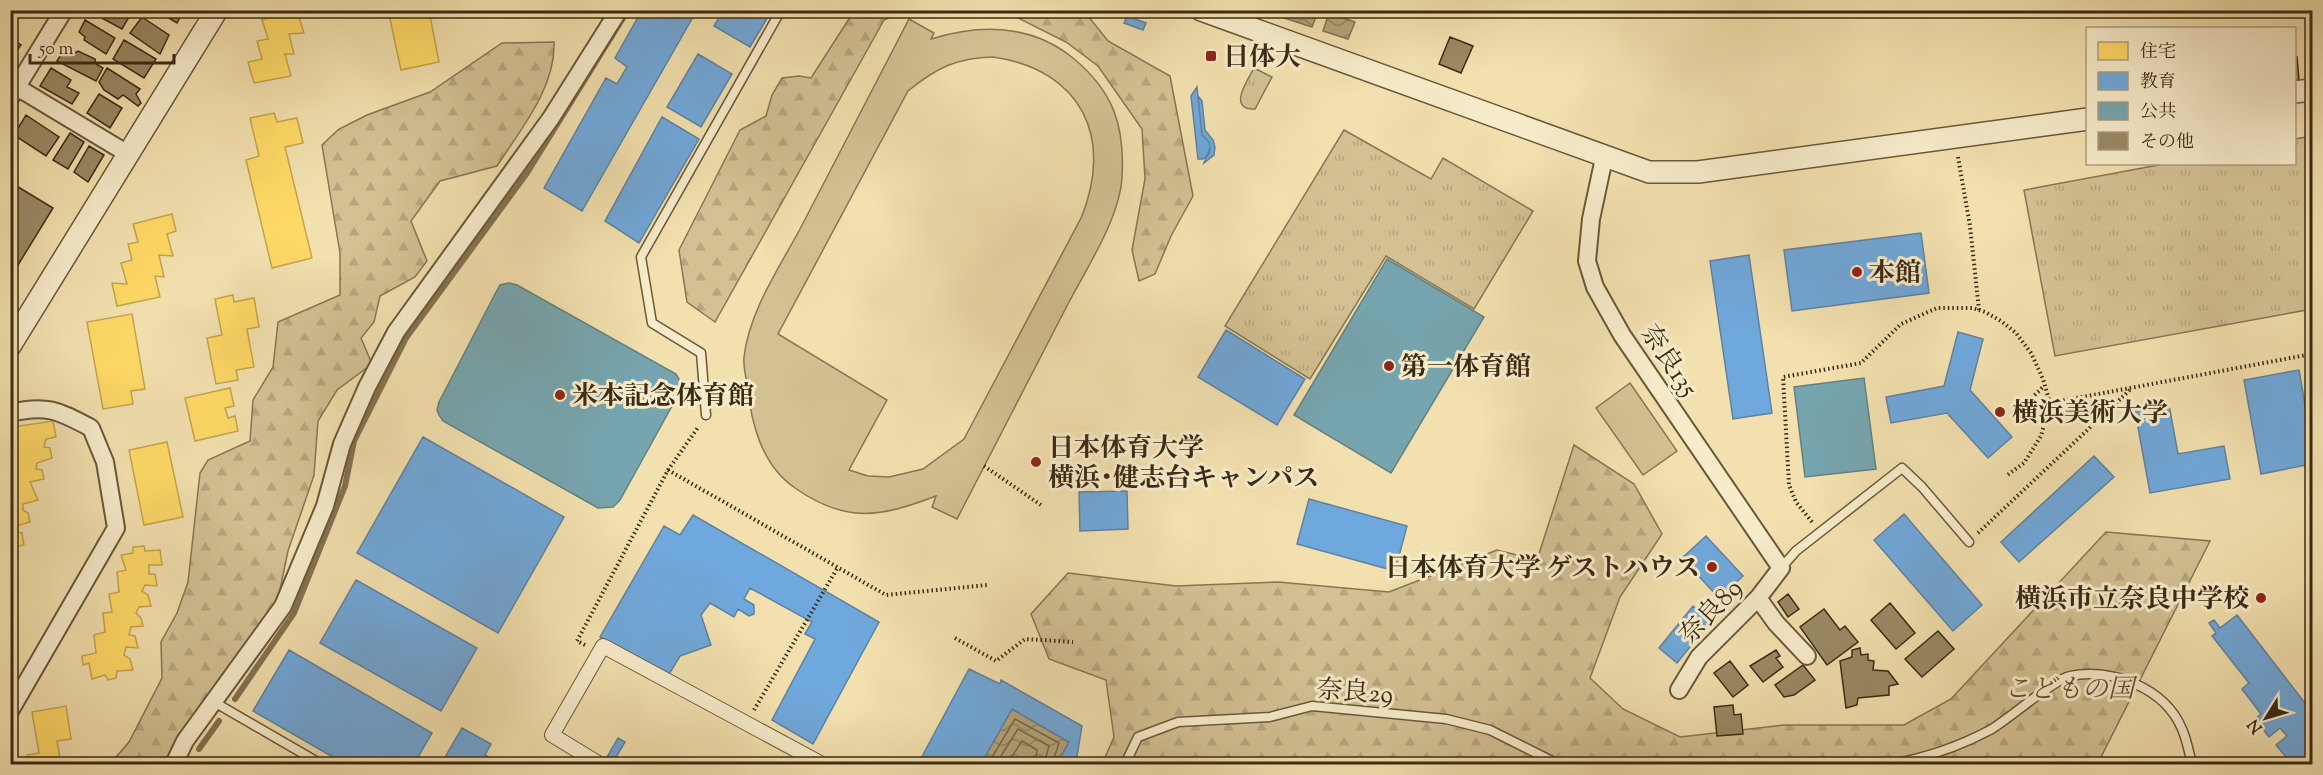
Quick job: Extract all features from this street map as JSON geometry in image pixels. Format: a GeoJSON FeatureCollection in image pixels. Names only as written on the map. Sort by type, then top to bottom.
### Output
{"type":"FeatureCollection","features":[{"type":"Feature","properties":{"kind":"street"},"geometry":{"type":"LineString","coordinates":[[64,10],[13,90],[128,154]]}},
{"type":"Feature","properties":{"kind":"street"},"geometry":{"type":"LineString","coordinates":[[10,346],[217,10]]}},
{"type":"Feature","properties":{"kind":"street"},"geometry":{"type":"LineString","coordinates":[[174,765],[185,741],[283,606],[325,506],[342,444],[367,387],[396,332],[551,118],[619,10]]}},
{"type":"Feature","properties":{"kind":"street"},"geometry":{"type":"LineString","coordinates":[[1201,10],[1460,103],[1604,158],[1649,172],[1698,172],[2086,120]]}},
{"type":"Feature","properties":{"kind":"street"},"geometry":{"type":"LineString","coordinates":[[2296,92],[2313,90]]}},
{"type":"Feature","properties":{"kind":"street","name":"奈良135"},"geometry":{"type":"LineString","coordinates":[[1604,158],[1591,219],[1587,261],[1595,287],[1622,334],[1781,568]]}},
{"type":"Feature","properties":{"kind":"street"},"geometry":{"type":"LineString","coordinates":[[10,412],[34,407],[57,410],[91,428],[105,462],[116,528],[10,711]]}},
{"type":"Feature","properties":{"kind":"street","name":"奈良89"},"geometry":{"type":"LineString","coordinates":[[1679,690],[1699,657],[1758,598],[1781,568]]}},
{"type":"Feature","properties":{"kind":"street"},"geometry":{"type":"LineString","coordinates":[[1758,598],[1776,623],[1807,656]]}},
{"type":"Feature","properties":{"kind":"street"},"geometry":{"type":"LineString","coordinates":[[598,763],[552,735],[603,646],[822,765]]}},
{"type":"Feature","properties":{"kind":"lane"},"geometry":{"type":"LineString","coordinates":[[706,415],[701,353],[652,323],[641,257],[781,10]]}},
{"type":"Feature","properties":{"kind":"lane"},"geometry":{"type":"LineString","coordinates":[[1781,568],[1796,551],[1902,468],[1922,487],[1969,542]]}},
{"type":"Feature","properties":{"kind":"lane"},"geometry":{"type":"LineString","coordinates":[[1891,765],[1920,759],[1990,730],[2068,676],[2106,674],[2135,684],[2163,703],[2182,728],[2192,765]]}},
{"type":"Feature","properties":{"kind":"lane"},"geometry":{"type":"LineString","coordinates":[[214,702],[321,765]]}},
{"type":"Feature","properties":{"kind":"lane","name":"奈良29"},"geometry":{"type":"LineString","coordinates":[[1125,765],[1138,737],[1178,722],[1270,717],[1312,706],[1446,719],[1490,730],[1558,765]]}},
{"type":"Feature","properties":{"kind":"path"},"geometry":{"type":"LineString","coordinates":[[1958,157],[1970,226],[1979,310]]}},
{"type":"Feature","properties":{"kind":"path"},"geometry":{"type":"LineString","coordinates":[[1821,532],[1796,502],[1788,485],[1783,377],[1861,363],[1901,324],[1937,308],[1979,310],[2001,321],[2016,333],[2031,353],[2045,386],[2050,403],[2042,436],[2024,463],[2006,476]]}},
{"type":"Feature","properties":{"kind":"path"},"geometry":{"type":"LineString","coordinates":[[2050,403],[2313,354]]}},
{"type":"Feature","properties":{"kind":"path"},"geometry":{"type":"LineString","coordinates":[[2012,417],[2045,386]]}},
{"type":"Feature","properties":{"kind":"path"},"geometry":{"type":"LineString","coordinates":[[1969,542],[2133,387]]}},
{"type":"Feature","properties":{"kind":"path"},"geometry":{"type":"LineString","coordinates":[[599,653],[577,641],[668,470],[706,415]]}},
{"type":"Feature","properties":{"kind":"path"},"geometry":{"type":"LineString","coordinates":[[984,466],[1041,505]]}},
{"type":"Feature","properties":{"kind":"path"},"geometry":{"type":"LineString","coordinates":[[668,470],[886,595],[987,585]]}},
{"type":"Feature","properties":{"kind":"path"},"geometry":{"type":"LineString","coordinates":[[746,724],[838,567]]}},
{"type":"Feature","properties":{"kind":"path"},"geometry":{"type":"LineString","coordinates":[[955,638],[996,661],[1025,639],[1073,642]]}},
{"type":"Feature","properties":{"kind":"green space"},"geometry":{"type":"Polygon","coordinates":[[[854,11],[905,11],[884,20],[715,322],[687,302],[679,250],[740,130],[766,116],[772,95],[782,78],[799,76],[811,78],[854,11]]]}},
{"type":"Feature","properties":{"kind":"green space"},"geometry":{"type":"Polygon","coordinates":[[[1004,11],[1084,11],[1108,41],[1170,76],[1193,196],[1171,236],[1155,274],[1139,281],[1132,250],[1145,179],[1142,129],[1098,66],[1066,42],[1004,11]]]}},
{"type":"Feature","properties":{"kind":"green space"},"geometry":{"type":"Polygon","coordinates":[[[909,19],[934,33],[931,39],[968,31],[1005,30],[1023,33],[1057,47],[1087,70],[1107,96],[1114,110],[1121,141],[1120,192],[1109,225],[957,519],[932,507],[936,496],[898,509],[864,513],[848,512],[831,507],[813,500],[795,488],[774,467],[760,442],[751,413],[744,367],[747,340],[758,307],[909,19]],[[993,57],[957,62],[937,70],[908,91],[778,334],[887,400],[849,470],[868,476],[889,477],[923,469],[964,439],[1081,218],[1090,189],[1094,161],[1091,135],[1083,112],[1069,93],[1049,76],[1024,64],[993,57]]]}},
{"type":"Feature","properties":{"kind":"green space"},"geometry":{"type":"Polygon","coordinates":[[[554,42],[553,59],[543,91],[497,166],[440,181],[411,221],[427,261],[415,277],[380,296],[374,322],[361,338],[372,364],[337,390],[318,421],[314,475],[288,551],[277,604],[162,764],[110,764],[129,742],[162,678],[161,642],[177,613],[188,582],[200,473],[208,460],[250,441],[253,400],[273,367],[278,322],[340,295],[340,253],[322,145],[339,129],[367,115],[430,92],[502,43],[554,42]]]}},
{"type":"Feature","properties":{"kind":"green space"},"geometry":{"type":"Polygon","coordinates":[[[1254,68],[1272,77],[1255,109],[1242,105],[1241,100],[1241,94],[1254,68]]]}},
{"type":"Feature","properties":{"kind":"green space"},"geometry":{"type":"Polygon","coordinates":[[[1344,130],[1431,179],[1443,158],[1533,211],[1474,309],[1386,256],[1310,379],[1225,326],[1344,130]]]}},
{"type":"Feature","properties":{"kind":"green space"},"geometry":{"type":"Polygon","coordinates":[[[2312,136],[2312,309],[2055,356],[2024,190],[2159,165],[2296,165],[2296,139],[2312,136]]]}},
{"type":"Feature","properties":{"kind":"green space"},"geometry":{"type":"Polygon","coordinates":[[[1630,383],[1677,451],[1643,475],[1596,408],[1630,383]]]}},
{"type":"Feature","properties":{"kind":"green space","name":"こどもの国"},"geometry":{"type":"Polygon","coordinates":[[[1574,445],[1634,484],[1662,534],[1620,597],[1590,678],[1623,709],[1680,737],[1784,725],[1904,725],[1951,699],[2106,532],[2210,541],[2098,763],[2094,764],[1102,764],[1114,737],[1106,680],[1049,659],[1031,614],[1068,573],[1176,586],[1278,582],[1389,592],[1497,550],[1537,560],[1574,445]]]}},
{"type":"Feature","properties":{"kind":"water"},"geometry":{"type":"Polygon","coordinates":[[[1276,10],[1318,11],[1312,27],[1275,15],[1276,10]]]}},
{"type":"Feature","properties":{"kind":"water"},"geometry":{"type":"Polygon","coordinates":[[[1329,13],[1355,22],[1348,39],[1323,31],[1329,13]]]}},
{"type":"Feature","properties":{"kind":"water"},"geometry":{"type":"Polygon","coordinates":[[[1012,709],[1069,742],[1057,764],[981,764],[1012,709]]]}},
{"type":"Feature","properties":{"kind":"building: 住宅"},"geometry":{"type":"Polygon","coordinates":[[[274,10],[312,10],[313,14],[298,14],[304,33],[289,34],[294,54],[285,54],[291,76],[254,83],[248,62],[262,59],[257,41],[268,39],[262,20],[274,16],[274,10]]]}},
{"type":"Feature","properties":{"kind":"building: 住宅"},"geometry":{"type":"Polygon","coordinates":[[[388,10],[429,10],[439,62],[401,70],[388,10]]]}},
{"type":"Feature","properties":{"kind":"building: 住宅"},"geometry":{"type":"Polygon","coordinates":[[[274,113],[277,122],[297,118],[303,143],[285,147],[312,258],[272,268],[246,160],[259,156],[250,118],[274,113]]]}},
{"type":"Feature","properties":{"kind":"building: 住宅"},"geometry":{"type":"Polygon","coordinates":[[[172,214],[176,231],[167,234],[173,256],[159,255],[164,277],[155,276],[160,297],[117,306],[112,283],[127,284],[121,263],[132,260],[128,244],[138,242],[133,224],[172,214]]]}},
{"type":"Feature","properties":{"kind":"building: 住宅"},"geometry":{"type":"Polygon","coordinates":[[[233,295],[234,302],[254,298],[259,327],[247,329],[254,367],[236,370],[238,380],[216,384],[207,338],[222,335],[215,299],[233,295]]]}},
{"type":"Feature","properties":{"kind":"building: 住宅"},"geometry":{"type":"Polygon","coordinates":[[[132,314],[145,389],[131,391],[133,404],[103,409],[87,322],[132,314]]]}},
{"type":"Feature","properties":{"kind":"building: 住宅"},"geometry":{"type":"Polygon","coordinates":[[[230,388],[234,406],[225,408],[228,418],[235,416],[238,431],[195,441],[185,398],[230,388]]]}},
{"type":"Feature","properties":{"kind":"building: 住宅"},"geometry":{"type":"Polygon","coordinates":[[[53,421],[56,437],[46,439],[44,447],[50,448],[52,458],[37,463],[36,469],[42,470],[44,479],[30,482],[38,500],[23,504],[23,510],[28,513],[30,522],[16,526],[17,532],[22,533],[24,545],[10,548],[10,444],[16,443],[12,427],[53,421]]]}},
{"type":"Feature","properties":{"kind":"building: 住宅"},"geometry":{"type":"Polygon","coordinates":[[[167,442],[183,517],[144,525],[129,450],[167,442]]]}},
{"type":"Feature","properties":{"kind":"building: 住宅"},"geometry":{"type":"Polygon","coordinates":[[[144,546],[145,551],[160,550],[162,565],[149,565],[149,574],[155,574],[157,586],[145,585],[142,591],[148,595],[151,606],[139,607],[136,613],[141,618],[143,626],[131,627],[129,635],[135,636],[138,648],[126,647],[124,655],[130,659],[133,670],[117,671],[116,678],[108,680],[105,675],[92,679],[89,663],[83,665],[82,656],[96,653],[94,635],[105,632],[103,613],[112,612],[109,594],[119,592],[117,572],[126,570],[121,555],[133,553],[133,547],[144,546]]]}},
{"type":"Feature","properties":{"kind":"building: 住宅"},"geometry":{"type":"Polygon","coordinates":[[[10,572],[17,602],[10,603],[10,572]]]}},
{"type":"Feature","properties":{"kind":"building: 住宅"},"geometry":{"type":"Polygon","coordinates":[[[66,706],[71,739],[57,741],[61,764],[28,764],[27,755],[39,753],[32,712],[66,706]]]}},
{"type":"Feature","properties":{"kind":"building: 教育"},"geometry":{"type":"Polygon","coordinates":[[[642,10],[697,10],[582,211],[544,188],[606,78],[617,84],[627,67],[615,58],[642,10]]]}},
{"type":"Feature","properties":{"kind":"building: 教育"},"geometry":{"type":"Polygon","coordinates":[[[723,10],[772,10],[750,47],[714,26],[723,10]]]}},
{"type":"Feature","properties":{"kind":"building: 教育"},"geometry":{"type":"Polygon","coordinates":[[[1127,16],[1146,23],[1143,30],[1124,23],[1127,16]]]}},
{"type":"Feature","properties":{"kind":"building: 教育"},"geometry":{"type":"Polygon","coordinates":[[[698,54],[732,74],[701,127],[667,107],[698,54]]]}},
{"type":"Feature","properties":{"kind":"building: 教育"},"geometry":{"type":"Polygon","coordinates":[[[1197,87],[1202,135],[1209,142],[1210,148],[1209,154],[1203,159],[1198,159],[1191,96],[1197,87]]]}},
{"type":"Feature","properties":{"kind":"building: 教育"},"geometry":{"type":"Polygon","coordinates":[[[1198,96],[1202,101],[1205,130],[1213,140],[1215,147],[1214,155],[1204,163],[1210,148],[1209,142],[1202,135],[1198,96]]]}},
{"type":"Feature","properties":{"kind":"building: 教育"},"geometry":{"type":"Polygon","coordinates":[[[662,117],[699,139],[639,243],[605,221],[662,117]]]}},
{"type":"Feature","properties":{"kind":"building: 教育","name":"本館"},"geometry":{"type":"Polygon","coordinates":[[[1921,233],[1929,293],[1792,311],[1784,250],[1921,233]]]}},
{"type":"Feature","properties":{"kind":"building: 教育"},"geometry":{"type":"Polygon","coordinates":[[[1749,255],[1772,413],[1733,419],[1710,261],[1749,255]]]}},
{"type":"Feature","properties":{"kind":"building: 教育"},"geometry":{"type":"Polygon","coordinates":[[[1226,330],[1305,379],[1277,425],[1198,377],[1226,330]]]}},
{"type":"Feature","properties":{"kind":"building: 教育"},"geometry":{"type":"Polygon","coordinates":[[[1958,332],[1983,339],[1970,390],[2012,437],[1988,458],[1947,413],[1891,423],[1886,397],[1944,386],[1958,332]]]}},
{"type":"Feature","properties":{"kind":"building: 教育"},"geometry":{"type":"Polygon","coordinates":[[[2299,370],[2312,445],[2312,464],[2261,474],[2244,380],[2299,370]]]}},
{"type":"Feature","properties":{"kind":"building: 教育"},"geometry":{"type":"Polygon","coordinates":[[[2169,405],[2178,454],[2224,446],[2230,479],[2150,493],[2135,411],[2169,405]]]}},
{"type":"Feature","properties":{"kind":"building: 教育"},"geometry":{"type":"Polygon","coordinates":[[[423,437],[564,517],[498,633],[357,553],[423,437]]]}},
{"type":"Feature","properties":{"kind":"building: 教育"},"geometry":{"type":"Polygon","coordinates":[[[2094,456],[2114,477],[2019,562],[2001,542],[2094,456]]]}},
{"type":"Feature","properties":{"kind":"building: 教育"},"geometry":{"type":"Polygon","coordinates":[[[1127,491],[1128,529],[1080,531],[1079,492],[1127,491]]]}},
{"type":"Feature","properties":{"kind":"building: 教育"},"geometry":{"type":"Polygon","coordinates":[[[1309,499],[1407,526],[1395,571],[1297,544],[1309,499]]]}},
{"type":"Feature","properties":{"kind":"building: 教育"},"geometry":{"type":"Polygon","coordinates":[[[1904,514],[1982,605],[1953,631],[1874,540],[1904,514]]]}},
{"type":"Feature","properties":{"kind":"building: 教育"},"geometry":{"type":"Polygon","coordinates":[[[693,515],[879,622],[813,744],[772,720],[815,639],[805,634],[812,622],[750,588],[744,599],[754,605],[754,614],[749,616],[738,609],[734,617],[710,603],[701,615],[711,645],[680,656],[668,676],[600,637],[664,526],[680,535],[693,515]]]}},
{"type":"Feature","properties":{"kind":"building: 教育","name":"日本体育大学 ゲストハウス"},"geometry":{"type":"Polygon","coordinates":[[[1706,536],[1743,576],[1719,598],[1682,558],[1706,536]]]}},
{"type":"Feature","properties":{"kind":"building: 教育"},"geometry":{"type":"Polygon","coordinates":[[[356,580],[477,648],[441,711],[320,643],[356,580]]]}},
{"type":"Feature","properties":{"kind":"building: 教育"},"geometry":{"type":"Polygon","coordinates":[[[1693,606],[1711,621],[1677,663],[1659,648],[1693,606]]]}},
{"type":"Feature","properties":{"kind":"building: 教育"},"geometry":{"type":"Polygon","coordinates":[[[2237,615],[2312,712],[2312,764],[2292,764],[2276,745],[2287,736],[2280,728],[2269,737],[2255,719],[2261,714],[2242,689],[2249,683],[2212,636],[2216,633],[2209,623],[2214,620],[2220,628],[2237,615]]]}},
{"type":"Feature","properties":{"kind":"building: 教育"},"geometry":{"type":"Polygon","coordinates":[[[289,650],[432,733],[414,764],[345,764],[253,711],[289,650]]]}},
{"type":"Feature","properties":{"kind":"building: 教育"},"geometry":{"type":"Polygon","coordinates":[[[969,669],[1000,684],[1001,680],[1082,726],[1077,756],[1072,764],[1057,764],[1069,742],[1012,709],[981,764],[918,764],[969,669]]]}},
{"type":"Feature","properties":{"kind":"building: 教育"},"geometry":{"type":"Polygon","coordinates":[[[462,728],[491,744],[485,755],[501,764],[441,764],[462,728]]]}},
{"type":"Feature","properties":{"kind":"building: 教育"},"geometry":{"type":"Polygon","coordinates":[[[618,738],[625,742],[612,764],[603,764],[618,738]]]}},
{"type":"Feature","properties":{"kind":"building: 公共","name":"第一体育館"},"geometry":{"type":"Polygon","coordinates":[[[1387,259],[1484,317],[1391,473],[1294,415],[1387,259]]]}},
{"type":"Feature","properties":{"kind":"building: 公共","name":"米本記念体育館"},"geometry":{"type":"Polygon","coordinates":[[[509,283],[517,285],[676,374],[679,379],[682,388],[620,500],[613,507],[598,508],[443,421],[439,415],[437,410],[439,402],[495,294],[500,285],[509,283]]]}},
{"type":"Feature","properties":{"kind":"building: 公共"},"geometry":{"type":"Polygon","coordinates":[[[1864,378],[1876,469],[1805,477],[1794,387],[1864,378]]]}},
{"type":"Feature","properties":{"kind":"building: その他"},"geometry":{"type":"Polygon","coordinates":[[[104,10],[133,10],[122,29],[102,18],[104,10]]]}},
{"type":"Feature","properties":{"kind":"building: その他"},"geometry":{"type":"Polygon","coordinates":[[[155,10],[184,10],[177,23],[155,10]]]}},
{"type":"Feature","properties":{"kind":"building: その他"},"geometry":{"type":"Polygon","coordinates":[[[142,17],[169,35],[160,54],[130,33],[142,17]]]}},
{"type":"Feature","properties":{"kind":"building: その他"},"geometry":{"type":"Polygon","coordinates":[[[85,20],[115,38],[106,54],[84,40],[85,37],[79,32],[85,20]]]}},
{"type":"Feature","properties":{"kind":"building: その他"},"geometry":{"type":"Polygon","coordinates":[[[10,37],[21,45],[10,60],[10,37]]]}},
{"type":"Feature","properties":{"kind":"building: その他"},"geometry":{"type":"Polygon","coordinates":[[[1450,37],[1473,46],[1461,73],[1439,64],[1450,37]]]}},
{"type":"Feature","properties":{"kind":"building: その他"},"geometry":{"type":"Polygon","coordinates":[[[124,40],[156,59],[144,78],[113,59],[124,40]]]}},
{"type":"Feature","properties":{"kind":"building: その他"},"geometry":{"type":"Polygon","coordinates":[[[65,48],[95,59],[96,64],[103,68],[96,81],[57,61],[65,48]]]}},
{"type":"Feature","properties":{"kind":"building: その他"},"geometry":{"type":"Polygon","coordinates":[[[2296,57],[2299,80],[2296,81],[2296,57]]]}},
{"type":"Feature","properties":{"kind":"building: その他"},"geometry":{"type":"Polygon","coordinates":[[[51,68],[71,80],[67,87],[79,93],[72,104],[40,86],[51,68]]]}},
{"type":"Feature","properties":{"kind":"building: その他"},"geometry":{"type":"Polygon","coordinates":[[[107,68],[140,89],[136,94],[141,103],[138,106],[123,95],[118,99],[104,90],[99,82],[107,68]]]}},
{"type":"Feature","properties":{"kind":"building: その他"},"geometry":{"type":"Polygon","coordinates":[[[99,94],[122,108],[110,128],[87,113],[99,94]]]}},
{"type":"Feature","properties":{"kind":"building: その他"},"geometry":{"type":"Polygon","coordinates":[[[26,115],[59,137],[46,156],[14,135],[26,115]]]}},
{"type":"Feature","properties":{"kind":"building: その他"},"geometry":{"type":"Polygon","coordinates":[[[70,133],[84,142],[68,169],[53,160],[70,133]]]}},
{"type":"Feature","properties":{"kind":"building: その他"},"geometry":{"type":"Polygon","coordinates":[[[89,146],[104,155],[88,182],[74,172],[89,146]]]}},
{"type":"Feature","properties":{"kind":"building: その他"},"geometry":{"type":"Polygon","coordinates":[[[10,182],[53,208],[10,278],[10,182]]]}},
{"type":"Feature","properties":{"kind":"building: その他"},"geometry":{"type":"Polygon","coordinates":[[[1788,594],[1799,609],[1788,617],[1778,602],[1788,594]]]}},
{"type":"Feature","properties":{"kind":"building: その他"},"geometry":{"type":"Polygon","coordinates":[[[1890,603],[1915,633],[1896,649],[1871,620],[1890,603]]]}},
{"type":"Feature","properties":{"kind":"building: その他"},"geometry":{"type":"Polygon","coordinates":[[[1824,609],[1840,630],[1845,626],[1858,642],[1827,665],[1800,627],[1824,609]]]}},
{"type":"Feature","properties":{"kind":"building: その他"},"geometry":{"type":"Polygon","coordinates":[[[1938,631],[1954,649],[1922,677],[1905,659],[1938,631]]]}},
{"type":"Feature","properties":{"kind":"building: その他"},"geometry":{"type":"Polygon","coordinates":[[[1860,648],[1861,655],[1868,654],[1868,660],[1874,661],[1873,670],[1888,671],[1898,684],[1889,686],[1889,695],[1858,698],[1857,705],[1846,708],[1840,661],[1852,657],[1852,650],[1860,648]]]}},
{"type":"Feature","properties":{"kind":"building: その他"},"geometry":{"type":"Polygon","coordinates":[[[1776,650],[1780,656],[1776,658],[1783,667],[1763,682],[1750,666],[1776,650]]]}},
{"type":"Feature","properties":{"kind":"building: その他"},"geometry":{"type":"Polygon","coordinates":[[[1730,661],[1748,685],[1733,697],[1714,673],[1730,661]]]}},
{"type":"Feature","properties":{"kind":"building: その他"},"geometry":{"type":"Polygon","coordinates":[[[1803,665],[1815,680],[1794,695],[1784,697],[1775,685],[1803,665]]]}},
{"type":"Feature","properties":{"kind":"building: その他"},"geometry":{"type":"Polygon","coordinates":[[[1733,705],[1734,715],[1741,714],[1743,734],[1717,736],[1714,707],[1733,705]]]}},
{"type":"Feature","properties":{"kind":"waterway"},"geometry":{"type":"LineString","coordinates":[[235,699],[294,613],[345,486],[354,441],[406,338],[527,173],[628,10]]}},
{"type":"Feature","properties":{"kind":"waterway"},"geometry":{"type":"LineString","coordinates":[[199,749],[219,721]]}},
{"type":"Feature","properties":{"kind":"place","name":"日体大"},"geometry":{"type":"Point","coordinates":[1211,56]}},
{"type":"Feature","properties":{"kind":"place","name":"本館"},"geometry":{"type":"Point","coordinates":[1857,272]}},
{"type":"Feature","properties":{"kind":"place","name":"第一体育館"},"geometry":{"type":"Point","coordinates":[1389,366]}},
{"type":"Feature","properties":{"kind":"place","name":"米本記念体育館"},"geometry":{"type":"Point","coordinates":[560,395]}},
{"type":"Feature","properties":{"kind":"place","name":"横浜美術大学"},"geometry":{"type":"Point","coordinates":[2000,412]}},
{"type":"Feature","properties":{"kind":"place","name":"日本体育大学 横浜･健志台キャンパス"},"geometry":{"type":"Point","coordinates":[1036,462]}},
{"type":"Feature","properties":{"kind":"place","name":"日本体育大学 ゲストハウス"},"geometry":{"type":"Point","coordinates":[1712,567]}},
{"type":"Feature","properties":{"kind":"place","name":"横浜市立奈良中学校"},"geometry":{"type":"Point","coordinates":[2261,598]}}]}
